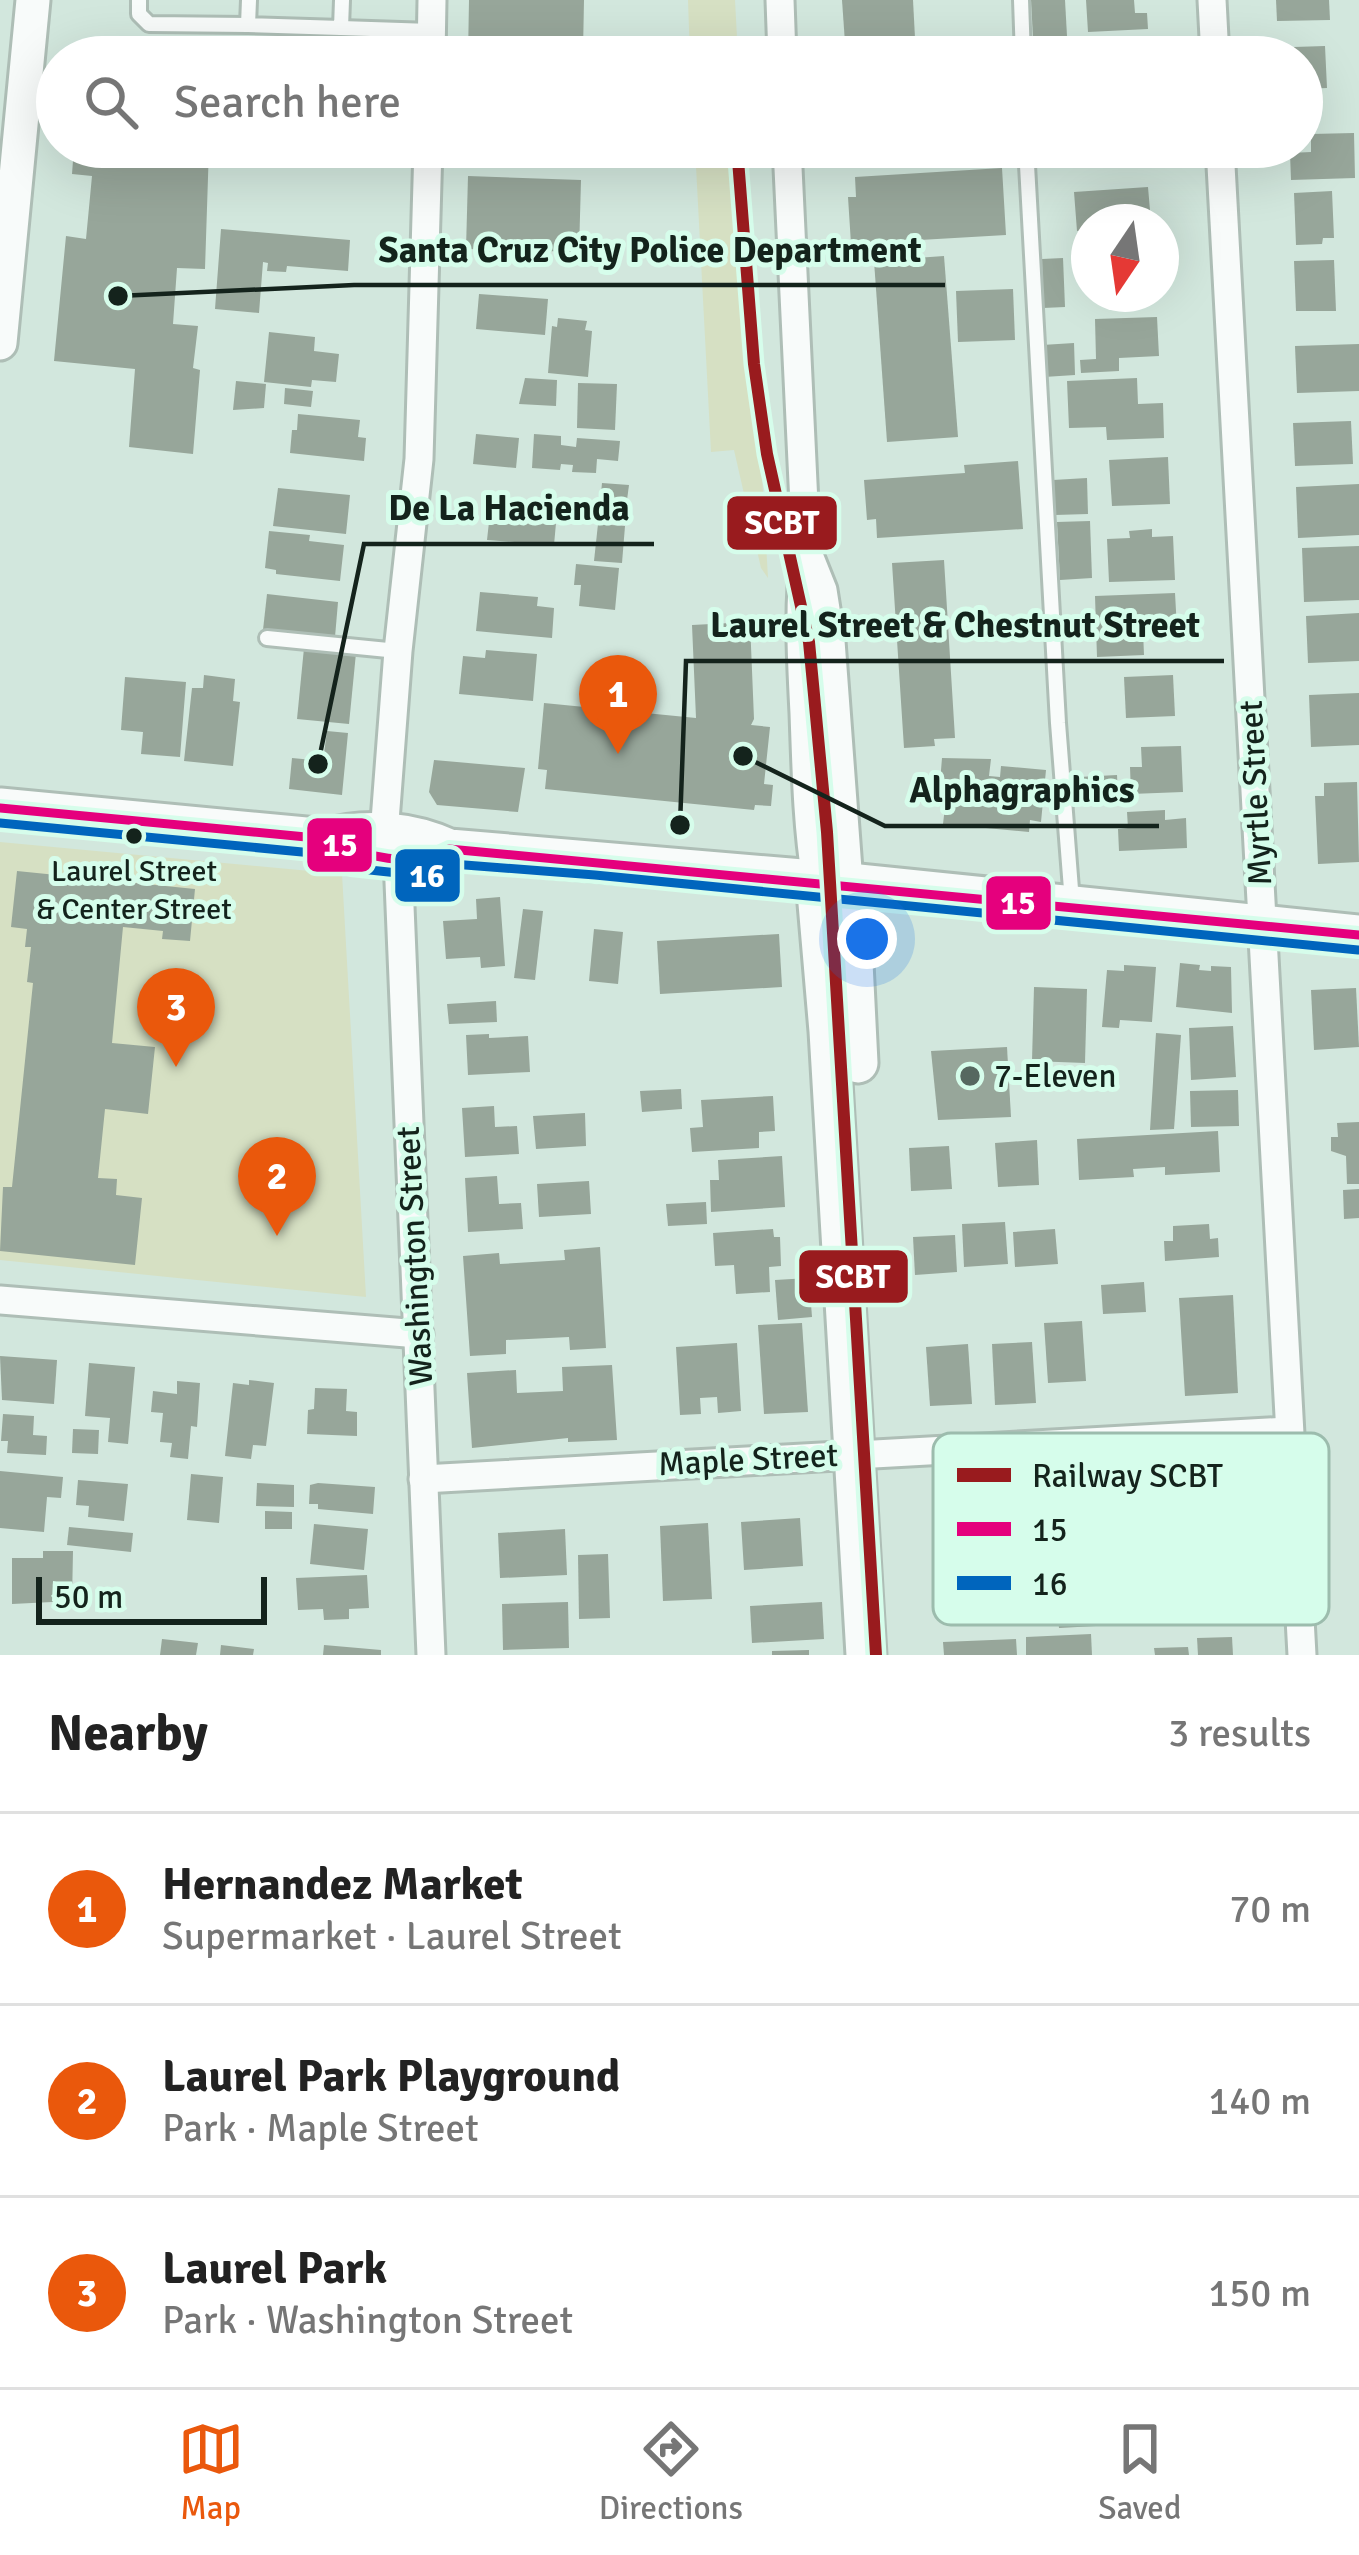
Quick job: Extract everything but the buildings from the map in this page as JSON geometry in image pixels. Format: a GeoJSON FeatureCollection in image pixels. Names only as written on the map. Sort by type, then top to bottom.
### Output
{"type":"FeatureCollection","features":[{"type":"Feature","properties":{"kind":"main road"},"geometry":{"type":"LineString","coordinates":[[0,808],[327,839],[352,831],[428,861],[449,849],[1359,935]]}},
{"type":"Feature","properties":{"kind":"main road"},"geometry":{"type":"LineString","coordinates":[[832,882],[868,1454],[893,1655]]}},
{"type":"Feature","properties":{"kind":"main road"},"geometry":{"type":"LineString","coordinates":[[866,1655],[868,1454]]}},
{"type":"Feature","properties":{"kind":"street"},"geometry":{"type":"LineString","coordinates":[[0,343],[32,0]]}},
{"type":"Feature","properties":{"kind":"street"},"geometry":{"type":"LineString","coordinates":[[431,36],[432,0]]}},
{"type":"Feature","properties":{"kind":"street"},"geometry":{"type":"LineString","coordinates":[[780,0],[781,36]]}},
{"type":"Feature","properties":{"kind":"street"},"geometry":{"type":"LineString","coordinates":[[1212,0],[1214,36]]}},
{"type":"Feature","properties":{"kind":"street","name":"Washington Street"},"geometry":{"type":"LineString","coordinates":[[427,168],[419,458],[398,651],[391,846],[419,1334],[431,1655]]}},
{"type":"Feature","properties":{"kind":"street"},"geometry":{"type":"LineString","coordinates":[[788,168],[806,546],[800,643],[808,830],[832,882]]}},
{"type":"Feature","properties":{"kind":"street","name":"Myrtle Street"},"geometry":{"type":"LineString","coordinates":[[1221,168],[1288,1431]]}},
{"type":"Feature","properties":{"kind":"street"},"geometry":{"type":"LineString","coordinates":[[806,546],[823,590],[831,641],[832,882]]}},
{"type":"Feature","properties":{"kind":"street"},"geometry":{"type":"LineString","coordinates":[[0,1300],[419,1334]]}},
{"type":"Feature","properties":{"kind":"street","name":"Maple Street"},"geometry":{"type":"LineString","coordinates":[[1251,1433],[1288,1431]]}},
{"type":"Feature","properties":{"kind":"street","name":"Maple Street"},"geometry":{"type":"LineString","coordinates":[[423,1479],[933,1450]]}},
{"type":"Feature","properties":{"kind":"street","name":"Myrtle Street"},"geometry":{"type":"LineString","coordinates":[[1300,1625],[1302,1655]]}},
{"type":"Feature","properties":{"kind":"lane"},"geometry":{"type":"LineString","coordinates":[[139,0],[139,14],[149,24],[341,28],[386,36]]}},
{"type":"Feature","properties":{"kind":"lane"},"geometry":{"type":"LineString","coordinates":[[248,25],[249,0]]}},
{"type":"Feature","properties":{"kind":"lane"},"geometry":{"type":"LineString","coordinates":[[341,28],[342,0]]}},
{"type":"Feature","properties":{"kind":"lane"},"geometry":{"type":"LineString","coordinates":[[1021,0],[1022,36]]}},
{"type":"Feature","properties":{"kind":"lane"},"geometry":{"type":"LineString","coordinates":[[1027,168],[1072,905]]}},
{"type":"Feature","properties":{"kind":"lane"},"geometry":{"type":"LineString","coordinates":[[267,638],[398,651]]}},
{"type":"Feature","properties":{"kind":"green space"},"geometry":{"type":"Polygon","coordinates":[[[688,0],[735,0],[737,36],[689,36],[688,0]]]}},
{"type":"Feature","properties":{"kind":"green space"},"geometry":{"type":"Polygon","coordinates":[[[696,168],[744,168],[768,578],[761,568],[734,450],[711,452],[696,168]]]}},
{"type":"Feature","properties":{"kind":"green space"},"geometry":{"type":"Polygon","coordinates":[[[0,842],[342,874],[366,1297],[0,1260],[0,842]]]}},
{"type":"Feature","properties":{"kind":"rail line","name":"SCBT"},"geometry":{"type":"LineString","coordinates":[[739,168],[754,364],[767,454],[809,642],[827,832],[876,1655]]}},
{"type":"Feature","properties":{"kind":"transit line","name":"15"},"geometry":{"type":"LineString","coordinates":[[0,808],[327,839],[388,858],[420,858],[449,849],[1359,935]]}},
{"type":"Feature","properties":{"kind":"transit line","name":"16"},"geometry":{"type":"LineString","coordinates":[[0,823],[323,854],[351,868],[426,876],[452,864],[595,875],[1358,950]]}},
{"type":"Feature","properties":{"kind":"place","name":"Santa Cruz City Police Department"},"geometry":{"type":"Point","coordinates":[118,296]}},
{"type":"Feature","properties":{"kind":"place","name":"Hernandez Market"},"geometry":{"type":"Point","coordinates":[618,754]}},
{"type":"Feature","properties":{"kind":"place","name":"Alphagraphics"},"geometry":{"type":"Point","coordinates":[743,756]}},
{"type":"Feature","properties":{"kind":"place","name":"De La Hacienda"},"geometry":{"type":"Point","coordinates":[318,764]}},
{"type":"Feature","properties":{"kind":"place","name":"Laurel Street & Chestnut Street"},"geometry":{"type":"Point","coordinates":[680,825]}},
{"type":"Feature","properties":{"kind":"place","name":"Laurel Street & Center Street"},"geometry":{"type":"Point","coordinates":[134,836]}},
{"type":"Feature","properties":{"kind":"place","name":"Laurel Park"},"geometry":{"type":"Point","coordinates":[176,1067]}},
{"type":"Feature","properties":{"kind":"place","name":"7-Eleven"},"geometry":{"type":"Point","coordinates":[970,1076]}},
{"type":"Feature","properties":{"kind":"place","name":"Laurel Park Playground"},"geometry":{"type":"Point","coordinates":[277,1236]}}]}
